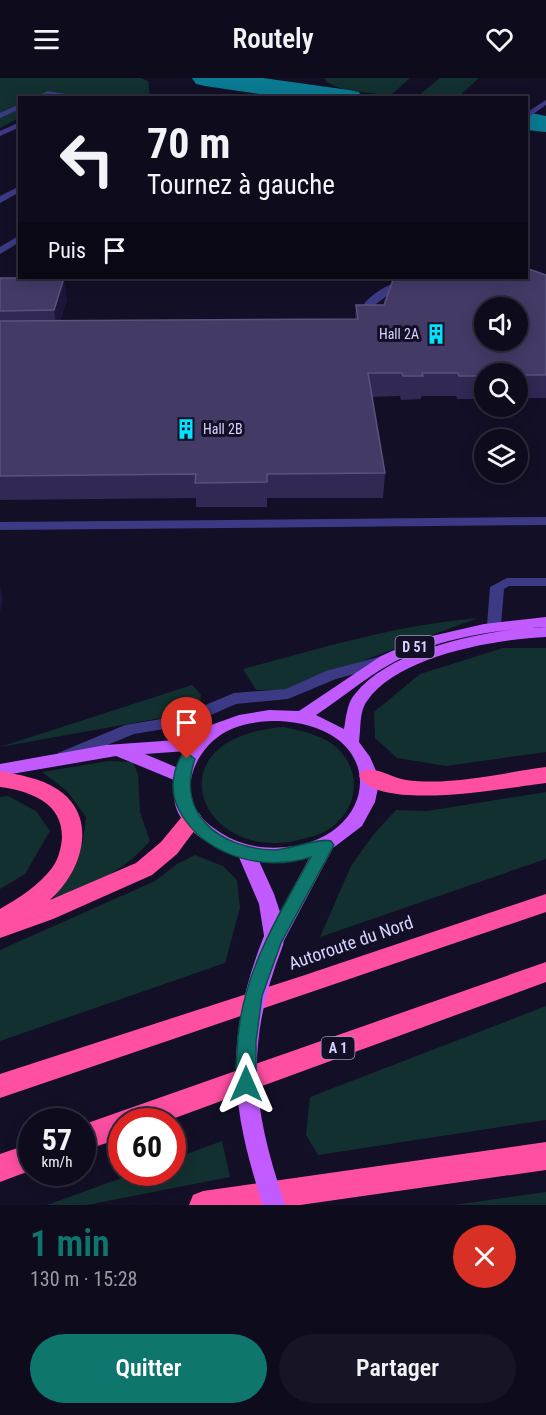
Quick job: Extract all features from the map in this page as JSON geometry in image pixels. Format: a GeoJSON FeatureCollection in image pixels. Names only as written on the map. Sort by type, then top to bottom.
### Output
{"type":"FeatureCollection","features":[{"type":"Feature","properties":{"kind":"highway"},"geometry":{"type":"LineString","coordinates":[[369,776],[394,786],[424,790],[546,775]]}},
{"type":"Feature","properties":{"kind":"highway"},"geometry":{"type":"LineString","coordinates":[[0,779],[36,788],[58,801],[67,813],[74,837],[68,861],[50,886],[0,920]]}},
{"type":"Feature","properties":{"kind":"highway"},"geometry":{"type":"LineString","coordinates":[[0,928],[45,912],[144,869],[169,848],[192,819]]}},
{"type":"Feature","properties":{"kind":"highway","name":"Autoroute du Nord"},"geometry":{"type":"LineString","coordinates":[[0,1086],[302,987],[546,903]]}},
{"type":"Feature","properties":{"kind":"highway","name":"A 1"},"geometry":{"type":"LineString","coordinates":[[168,1108],[546,972]]}},
{"type":"Feature","properties":{"kind":"highway"},"geometry":{"type":"LineString","coordinates":[[203,1205],[546,1156]]}},
{"type":"Feature","properties":{"kind":"highway"},"geometry":{"type":"LineString","coordinates":[[0,1168],[18,1161]]}},
{"type":"Feature","properties":{"kind":"main road","name":"D 51"},"geometry":{"type":"LineString","coordinates":[[302,717],[386,660],[423,643],[463,631],[494,625],[546,622]]}},
{"type":"Feature","properties":{"kind":"main road","name":"D 51"},"geometry":{"type":"LineString","coordinates":[[351,743],[358,700],[381,678],[423,658],[487,639],[546,632]]}},
{"type":"Feature","properties":{"kind":"main road"},"geometry":{"type":"LineString","coordinates":[[274,714],[302,717],[337,732],[351,743],[363,758],[369,776],[369,796],[362,815],[347,832],[326,845],[300,854],[273,856],[245,852],[224,845],[205,833],[192,819],[182,798],[181,776],[187,759],[199,743],[219,728],[245,718],[274,714]]}},
{"type":"Feature","properties":{"kind":"main road"},"geometry":{"type":"LineString","coordinates":[[0,770],[118,750],[199,743]]}},
{"type":"Feature","properties":{"kind":"main road"},"geometry":{"type":"LineString","coordinates":[[118,750],[181,776]]}},
{"type":"Feature","properties":{"kind":"main road"},"geometry":{"type":"LineString","coordinates":[[274,1205],[253,1136],[245,1068],[253,996],[273,942],[326,845]]}},
{"type":"Feature","properties":{"kind":"main road"},"geometry":{"type":"LineString","coordinates":[[245,852],[267,894],[272,913],[273,942]]}},
{"type":"Feature","properties":{"kind":"street"},"geometry":{"type":"LineString","coordinates":[[41,96],[48,93],[65,96]]}},
{"type":"Feature","properties":{"kind":"street"},"geometry":{"type":"LineString","coordinates":[[528,116],[546,102]]}},
{"type":"Feature","properties":{"kind":"street"},"geometry":{"type":"LineString","coordinates":[[0,116],[18,107]]}},
{"type":"Feature","properties":{"kind":"street"},"geometry":{"type":"LineString","coordinates":[[0,134],[18,125]]}},
{"type":"Feature","properties":{"kind":"street"},"geometry":{"type":"LineString","coordinates":[[0,200],[18,189]]}},
{"type":"Feature","properties":{"kind":"street"},"geometry":{"type":"LineString","coordinates":[[1,249],[18,239]]}},
{"type":"Feature","properties":{"kind":"street"},"geometry":{"type":"LineString","coordinates":[[358,321],[370,321],[367,306],[376,296],[393,286],[420,279]]}},
{"type":"Feature","properties":{"kind":"street"},"geometry":{"type":"LineString","coordinates":[[0,526],[546,521]]}},
{"type":"Feature","properties":{"kind":"street"},"geometry":{"type":"LineString","coordinates":[[494,625],[497,587],[507,582],[546,582]]}},
{"type":"Feature","properties":{"kind":"street"},"geometry":{"type":"LineString","coordinates":[[62,758],[131,729],[182,720],[234,699],[288,694],[332,675],[386,660]]}},
{"type":"Feature","properties":{"kind":"green space"},"geometry":{"type":"Polygon","coordinates":[[[0,78],[141,78],[148,81],[150,96],[18,96],[18,119],[0,128],[0,78]]]}},
{"type":"Feature","properties":{"kind":"green space"},"geometry":{"type":"Polygon","coordinates":[[[324,78],[410,78],[391,95],[344,89],[328,83],[324,78]]]}},
{"type":"Feature","properties":{"kind":"green space"},"geometry":{"type":"Polygon","coordinates":[[[440,78],[479,78],[459,96],[418,96],[440,78]]]}},
{"type":"Feature","properties":{"kind":"green space"},"geometry":{"type":"Polygon","coordinates":[[[478,618],[370,658],[294,690],[256,690],[243,669],[330,645],[389,632],[478,618]]]}},
{"type":"Feature","properties":{"kind":"green space"},"geometry":{"type":"Polygon","coordinates":[[[503,648],[546,648],[546,752],[446,766],[397,758],[375,738],[374,712],[420,674],[503,648]]]}},
{"type":"Feature","properties":{"kind":"green space"},"geometry":{"type":"Polygon","coordinates":[[[192,685],[201,695],[200,705],[189,713],[0,747],[192,685]]]}},
{"type":"Feature","properties":{"kind":"green space"},"geometry":{"type":"Polygon","coordinates":[[[283,727],[326,740],[346,758],[354,782],[349,806],[332,827],[314,836],[294,841],[261,842],[233,833],[214,816],[203,795],[203,773],[216,752],[242,736],[283,727]]]}},
{"type":"Feature","properties":{"kind":"green space"},"geometry":{"type":"Polygon","coordinates":[[[109,761],[133,762],[138,774],[140,812],[150,841],[129,862],[106,877],[53,899],[77,861],[86,817],[67,791],[42,772],[109,761]]]}},
{"type":"Feature","properties":{"kind":"green space"},"geometry":{"type":"Polygon","coordinates":[[[546,792],[546,859],[320,937],[351,866],[373,835],[396,810],[427,811],[546,792]]]}},
{"type":"Feature","properties":{"kind":"green space"},"geometry":{"type":"Polygon","coordinates":[[[8,796],[36,811],[50,831],[25,874],[0,889],[0,797],[8,796]]]}},
{"type":"Feature","properties":{"kind":"green space"},"geometry":{"type":"Polygon","coordinates":[[[195,855],[223,866],[237,880],[240,908],[225,963],[0,1041],[0,950],[155,881],[177,864],[195,855]]]}},
{"type":"Feature","properties":{"kind":"green space"},"geometry":{"type":"Polygon","coordinates":[[[546,1006],[546,1120],[318,1155],[306,1135],[310,1097],[546,1006]]]}},
{"type":"Feature","properties":{"kind":"green space"},"geometry":{"type":"Polygon","coordinates":[[[222,1141],[230,1177],[186,1186],[186,1154],[222,1141]]]}},
{"type":"Feature","properties":{"kind":"green space"},"geometry":{"type":"Polygon","coordinates":[[[108,1183],[108,1186],[184,1186],[87,1205],[47,1205],[108,1183]]]}},
{"type":"Feature","properties":{"kind":"green space"},"geometry":{"type":"Polygon","coordinates":[[[546,1192],[546,1205],[454,1205],[546,1192]]]}},
{"type":"Feature","properties":{"kind":"building","name":"Hall 2B"},"geometry":{"type":"Polygon","coordinates":[[[528,269],[546,275],[546,375],[528,375],[528,363],[474,363],[474,376],[459,376],[458,373],[422,373],[423,376],[403,376],[402,373],[368,373],[385,473],[267,474],[267,482],[195,483],[196,474],[0,476],[0,321],[358,319],[356,305],[384,305],[395,279],[528,279],[528,269]]]}},
{"type":"Feature","properties":{"kind":"building"},"geometry":{"type":"Polygon","coordinates":[[[0,278],[64,279],[54,310],[0,311],[0,278]]]}},
{"type":"Feature","properties":{"kind":"taxiway"},"geometry":{"type":"LineString","coordinates":[[205,78],[335,96]]}},
{"type":"Feature","properties":{"kind":"taxiway"},"geometry":{"type":"LineString","coordinates":[[528,121],[544,124]]}},
{"type":"Feature","properties":{"kind":"place","name":"Hall 2A"},"geometry":{"type":"Point","coordinates":[436,334]}},
{"type":"Feature","properties":{"kind":"place","name":"Hall 2B"},"geometry":{"type":"Point","coordinates":[186,429]}},
{"type":"Feature","properties":{"kind":"route"},"geometry":{"type":"LineString","coordinates":[[187,759],[181,776],[182,798],[192,819],[205,833],[224,845],[245,852],[273,856],[300,854],[326,845],[273,942],[253,996],[246,1042],[246,1084]]}}]}
